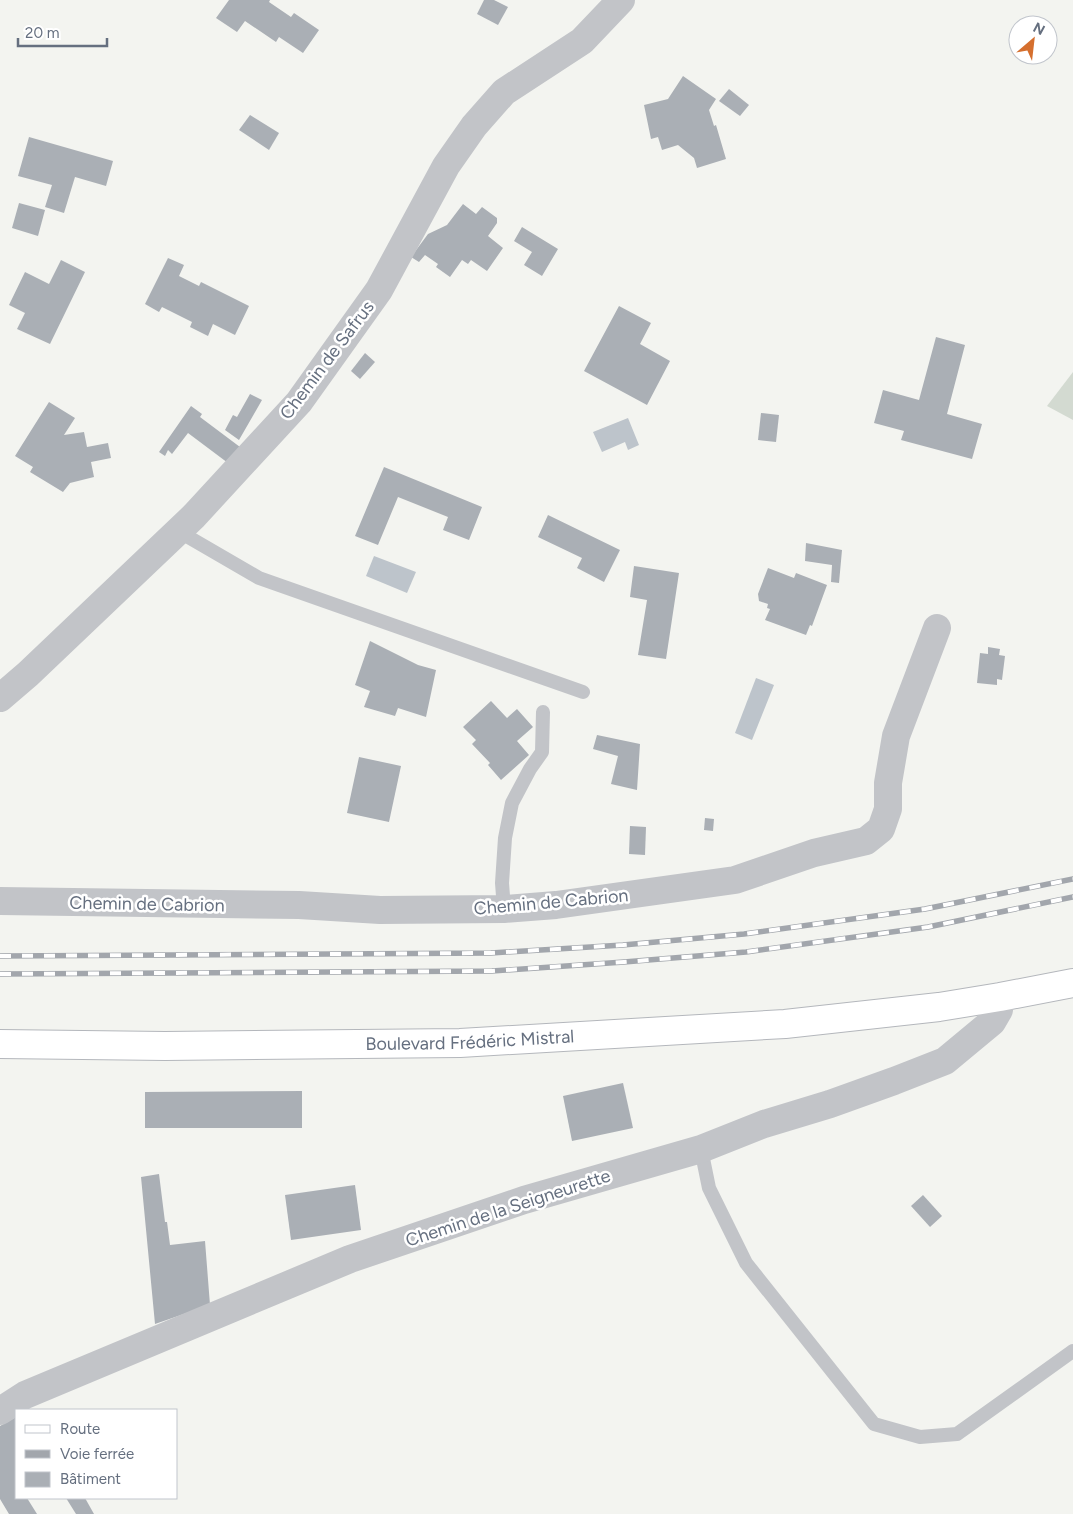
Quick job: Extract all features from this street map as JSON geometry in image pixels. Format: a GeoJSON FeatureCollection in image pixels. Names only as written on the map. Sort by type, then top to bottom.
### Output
{"type":"FeatureCollection","features":[{"type":"Feature","properties":{"kind":"main road","name":"Boulevard Frédéric Mistral"},"geometry":{"type":"LineString","coordinates":[[0,1044],[175,1046],[460,1043],[785,1024],[940,1007],[1073,983]]}},
{"type":"Feature","properties":{"kind":"street","name":"Chemin de Safrus"},"geometry":{"type":"LineString","coordinates":[[0,698],[28,674],[201,509],[305,394],[380,290],[446,166],[474,126],[504,92],[582,41],[621,0]]}},
{"type":"Feature","properties":{"kind":"street","name":"Chemin de Cabrion"},"geometry":{"type":"LineString","coordinates":[[0,901],[298,906],[380,910],[504,909],[556,905],[735,880],[814,853],[866,842],[881,829],[888,809],[888,783],[896,736],[937,628]]}},
{"type":"Feature","properties":{"kind":"street","name":"Chemin de la Seigneurette"},"geometry":{"type":"LineString","coordinates":[[0,1411],[25,1395],[350,1259],[524,1200],[701,1149],[764,1124],[830,1104],[945,1061],[992,1022],[999,1010],[1000,997]]}},
{"type":"Feature","properties":{"kind":"lane"},"geometry":{"type":"LineString","coordinates":[[178,531],[259,578],[583,692]]}},
{"type":"Feature","properties":{"kind":"lane"},"geometry":{"type":"LineString","coordinates":[[504,909],[502,883],[505,838],[512,803],[530,769],[542,752],[543,712]]}},
{"type":"Feature","properties":{"kind":"lane"},"geometry":{"type":"LineString","coordinates":[[701,1149],[709,1188],[746,1263],[874,1424],[920,1437],[957,1434],[1073,1350]]}},
{"type":"Feature","properties":{"kind":"shaded area"},"geometry":{"type":"Polygon","coordinates":[[[1073,372],[1073,420],[1047,406],[1073,372]]]}},
{"type":"Feature","properties":{"kind":"shaded area"},"geometry":{"type":"Polygon","coordinates":[[[628,418],[639,445],[628,450],[625,442],[602,452],[593,432],[628,418]]]}},
{"type":"Feature","properties":{"kind":"shaded area"},"geometry":{"type":"Polygon","coordinates":[[[374,556],[416,572],[407,593],[366,576],[374,556]]]}},
{"type":"Feature","properties":{"kind":"shaded area"},"geometry":{"type":"Polygon","coordinates":[[[756,678],[774,685],[752,740],[735,733],[756,678]]]}},
{"type":"Feature","properties":{"kind":"building"},"geometry":{"type":"Polygon","coordinates":[[[229,0],[270,0],[269,2],[291,17],[294,13],[319,30],[303,53],[279,37],[276,42],[245,21],[237,32],[216,18],[229,0]]]}},
{"type":"Feature","properties":{"kind":"building"},"geometry":{"type":"Polygon","coordinates":[[[484,0],[494,0],[508,7],[498,25],[477,14],[484,0]]]}},
{"type":"Feature","properties":{"kind":"building"},"geometry":{"type":"Polygon","coordinates":[[[683,76],[716,99],[709,110],[714,126],[716,125],[726,159],[697,168],[694,158],[678,145],[662,150],[658,137],[651,139],[644,105],[668,99],[683,76]]]}},
{"type":"Feature","properties":{"kind":"building"},"geometry":{"type":"Polygon","coordinates":[[[729,89],[749,105],[740,116],[719,101],[729,89]]]}},
{"type":"Feature","properties":{"kind":"building"},"geometry":{"type":"Polygon","coordinates":[[[250,115],[279,133],[269,150],[239,130],[250,115]]]}},
{"type":"Feature","properties":{"kind":"building"},"geometry":{"type":"Polygon","coordinates":[[[29,137],[113,161],[106,186],[75,177],[64,213],[45,207],[52,185],[18,176],[29,137]]]}},
{"type":"Feature","properties":{"kind":"building"},"geometry":{"type":"Polygon","coordinates":[[[19,203],[45,210],[38,236],[12,228],[19,203]]]}},
{"type":"Feature","properties":{"kind":"building"},"geometry":{"type":"Polygon","coordinates":[[[463,204],[476,214],[482,207],[497,218],[497,223],[488,236],[503,248],[487,271],[471,260],[468,264],[462,260],[450,277],[436,267],[438,264],[425,255],[419,262],[411,257],[428,234],[447,225],[463,204]]]}},
{"type":"Feature","properties":{"kind":"building"},"geometry":{"type":"Polygon","coordinates":[[[522,227],[558,249],[542,276],[524,265],[532,252],[514,241],[522,227]]]}},
{"type":"Feature","properties":{"kind":"building"},"geometry":{"type":"Polygon","coordinates":[[[168,258],[184,265],[179,276],[199,286],[201,282],[249,306],[235,335],[213,324],[208,336],[190,327],[192,322],[162,307],[159,312],[145,304],[168,258]]]}},
{"type":"Feature","properties":{"kind":"building"},"geometry":{"type":"Polygon","coordinates":[[[61,260],[85,272],[50,344],[17,329],[25,313],[9,305],[25,272],[49,284],[61,260]]]}},
{"type":"Feature","properties":{"kind":"building"},"geometry":{"type":"Polygon","coordinates":[[[619,306],[651,323],[640,344],[670,361],[647,405],[584,371],[619,306]]]}},
{"type":"Feature","properties":{"kind":"building"},"geometry":{"type":"Polygon","coordinates":[[[936,337],[965,345],[947,414],[982,424],[972,459],[901,440],[904,431],[874,423],[883,390],[919,400],[936,337]]]}},
{"type":"Feature","properties":{"kind":"building"},"geometry":{"type":"Polygon","coordinates":[[[365,353],[375,362],[360,379],[351,371],[365,353]]]}},
{"type":"Feature","properties":{"kind":"building"},"geometry":{"type":"Polygon","coordinates":[[[250,394],[262,400],[239,440],[225,430],[233,415],[237,417],[250,394]]]}},
{"type":"Feature","properties":{"kind":"building"},"geometry":{"type":"Polygon","coordinates":[[[49,402],[75,418],[64,435],[84,432],[87,447],[108,443],[111,458],[91,462],[94,477],[70,483],[63,492],[30,472],[33,467],[15,456],[49,402]]]}},
{"type":"Feature","properties":{"kind":"building"},"geometry":{"type":"Polygon","coordinates":[[[191,406],[202,414],[200,417],[240,447],[228,463],[188,433],[172,454],[168,450],[165,456],[159,452],[191,406]]]}},
{"type":"Feature","properties":{"kind":"building"},"geometry":{"type":"Polygon","coordinates":[[[761,413],[779,415],[776,442],[758,440],[761,413]]]}},
{"type":"Feature","properties":{"kind":"building"},"geometry":{"type":"Polygon","coordinates":[[[384,467],[482,507],[469,540],[443,530],[448,517],[398,497],[378,545],[355,536],[384,467]]]}},
{"type":"Feature","properties":{"kind":"building"},"geometry":{"type":"Polygon","coordinates":[[[548,515],[620,550],[604,582],[577,568],[582,558],[538,537],[548,515]]]}},
{"type":"Feature","properties":{"kind":"building"},"geometry":{"type":"Polygon","coordinates":[[[806,543],[842,550],[839,583],[831,582],[832,565],[805,561],[806,543]]]}},
{"type":"Feature","properties":{"kind":"building"},"geometry":{"type":"Polygon","coordinates":[[[634,566],[679,573],[666,659],[638,655],[647,600],[630,597],[634,566]]]}},
{"type":"Feature","properties":{"kind":"building"},"geometry":{"type":"Polygon","coordinates":[[[768,568],[794,578],[796,573],[827,585],[812,626],[810,625],[806,635],[765,620],[770,609],[767,608],[768,604],[759,601],[758,594],[768,568]]]}},
{"type":"Feature","properties":{"kind":"building"},"geometry":{"type":"Polygon","coordinates":[[[370,641],[418,665],[436,670],[426,717],[398,708],[395,716],[364,707],[370,691],[355,685],[370,641]]]}},
{"type":"Feature","properties":{"kind":"building"},"geometry":{"type":"Polygon","coordinates":[[[988,647],[1000,649],[999,655],[1005,656],[1002,680],[997,679],[997,685],[977,683],[980,653],[988,654],[988,647]]]}},
{"type":"Feature","properties":{"kind":"building"},"geometry":{"type":"Polygon","coordinates":[[[491,701],[507,718],[517,709],[533,727],[517,741],[529,755],[501,780],[488,765],[490,763],[472,744],[476,740],[463,727],[491,701]]]}},
{"type":"Feature","properties":{"kind":"building"},"geometry":{"type":"Polygon","coordinates":[[[597,735],[640,744],[637,790],[611,784],[618,756],[593,749],[597,735]]]}},
{"type":"Feature","properties":{"kind":"building"},"geometry":{"type":"Polygon","coordinates":[[[359,757],[401,766],[389,822],[347,813],[359,757]]]}},
{"type":"Feature","properties":{"kind":"building"},"geometry":{"type":"Polygon","coordinates":[[[705,818],[714,819],[713,831],[704,830],[705,818]]]}},
{"type":"Feature","properties":{"kind":"building"},"geometry":{"type":"Polygon","coordinates":[[[630,826],[646,827],[645,855],[629,854],[630,826]]]}},
{"type":"Feature","properties":{"kind":"building"},"geometry":{"type":"Polygon","coordinates":[[[623,1083],[633,1128],[572,1141],[563,1096],[623,1083]]]}},
{"type":"Feature","properties":{"kind":"building"},"geometry":{"type":"Polygon","coordinates":[[[302,1091],[302,1128],[145,1128],[145,1092],[302,1091]]]}},
{"type":"Feature","properties":{"kind":"building"},"geometry":{"type":"Polygon","coordinates":[[[159,1174],[170,1245],[205,1241],[210,1305],[155,1324],[141,1177],[159,1174]]]}},
{"type":"Feature","properties":{"kind":"building"},"geometry":{"type":"Polygon","coordinates":[[[355,1185],[361,1230],[291,1240],[285,1195],[355,1185]]]}},
{"type":"Feature","properties":{"kind":"building"},"geometry":{"type":"Polygon","coordinates":[[[923,1195],[942,1216],[930,1227],[911,1206],[923,1195]]]}},
{"type":"Feature","properties":{"kind":"building"},"geometry":{"type":"Polygon","coordinates":[[[15,1418],[15,1499],[28,1499],[37,1514],[9,1514],[0,1499],[0,1426],[15,1418]]]}},
{"type":"Feature","properties":{"kind":"building"},"geometry":{"type":"Polygon","coordinates":[[[67,1499],[86,1499],[94,1514],[76,1514],[67,1499]]]}},
{"type":"Feature","properties":{"kind":"railway"},"geometry":{"type":"LineString","coordinates":[[0,956],[491,953],[623,945],[744,934],[925,909],[1073,879]]}},
{"type":"Feature","properties":{"kind":"railway"},"geometry":{"type":"LineString","coordinates":[[0,974],[492,971],[624,962],[746,952],[928,927],[1073,897]]}}]}
